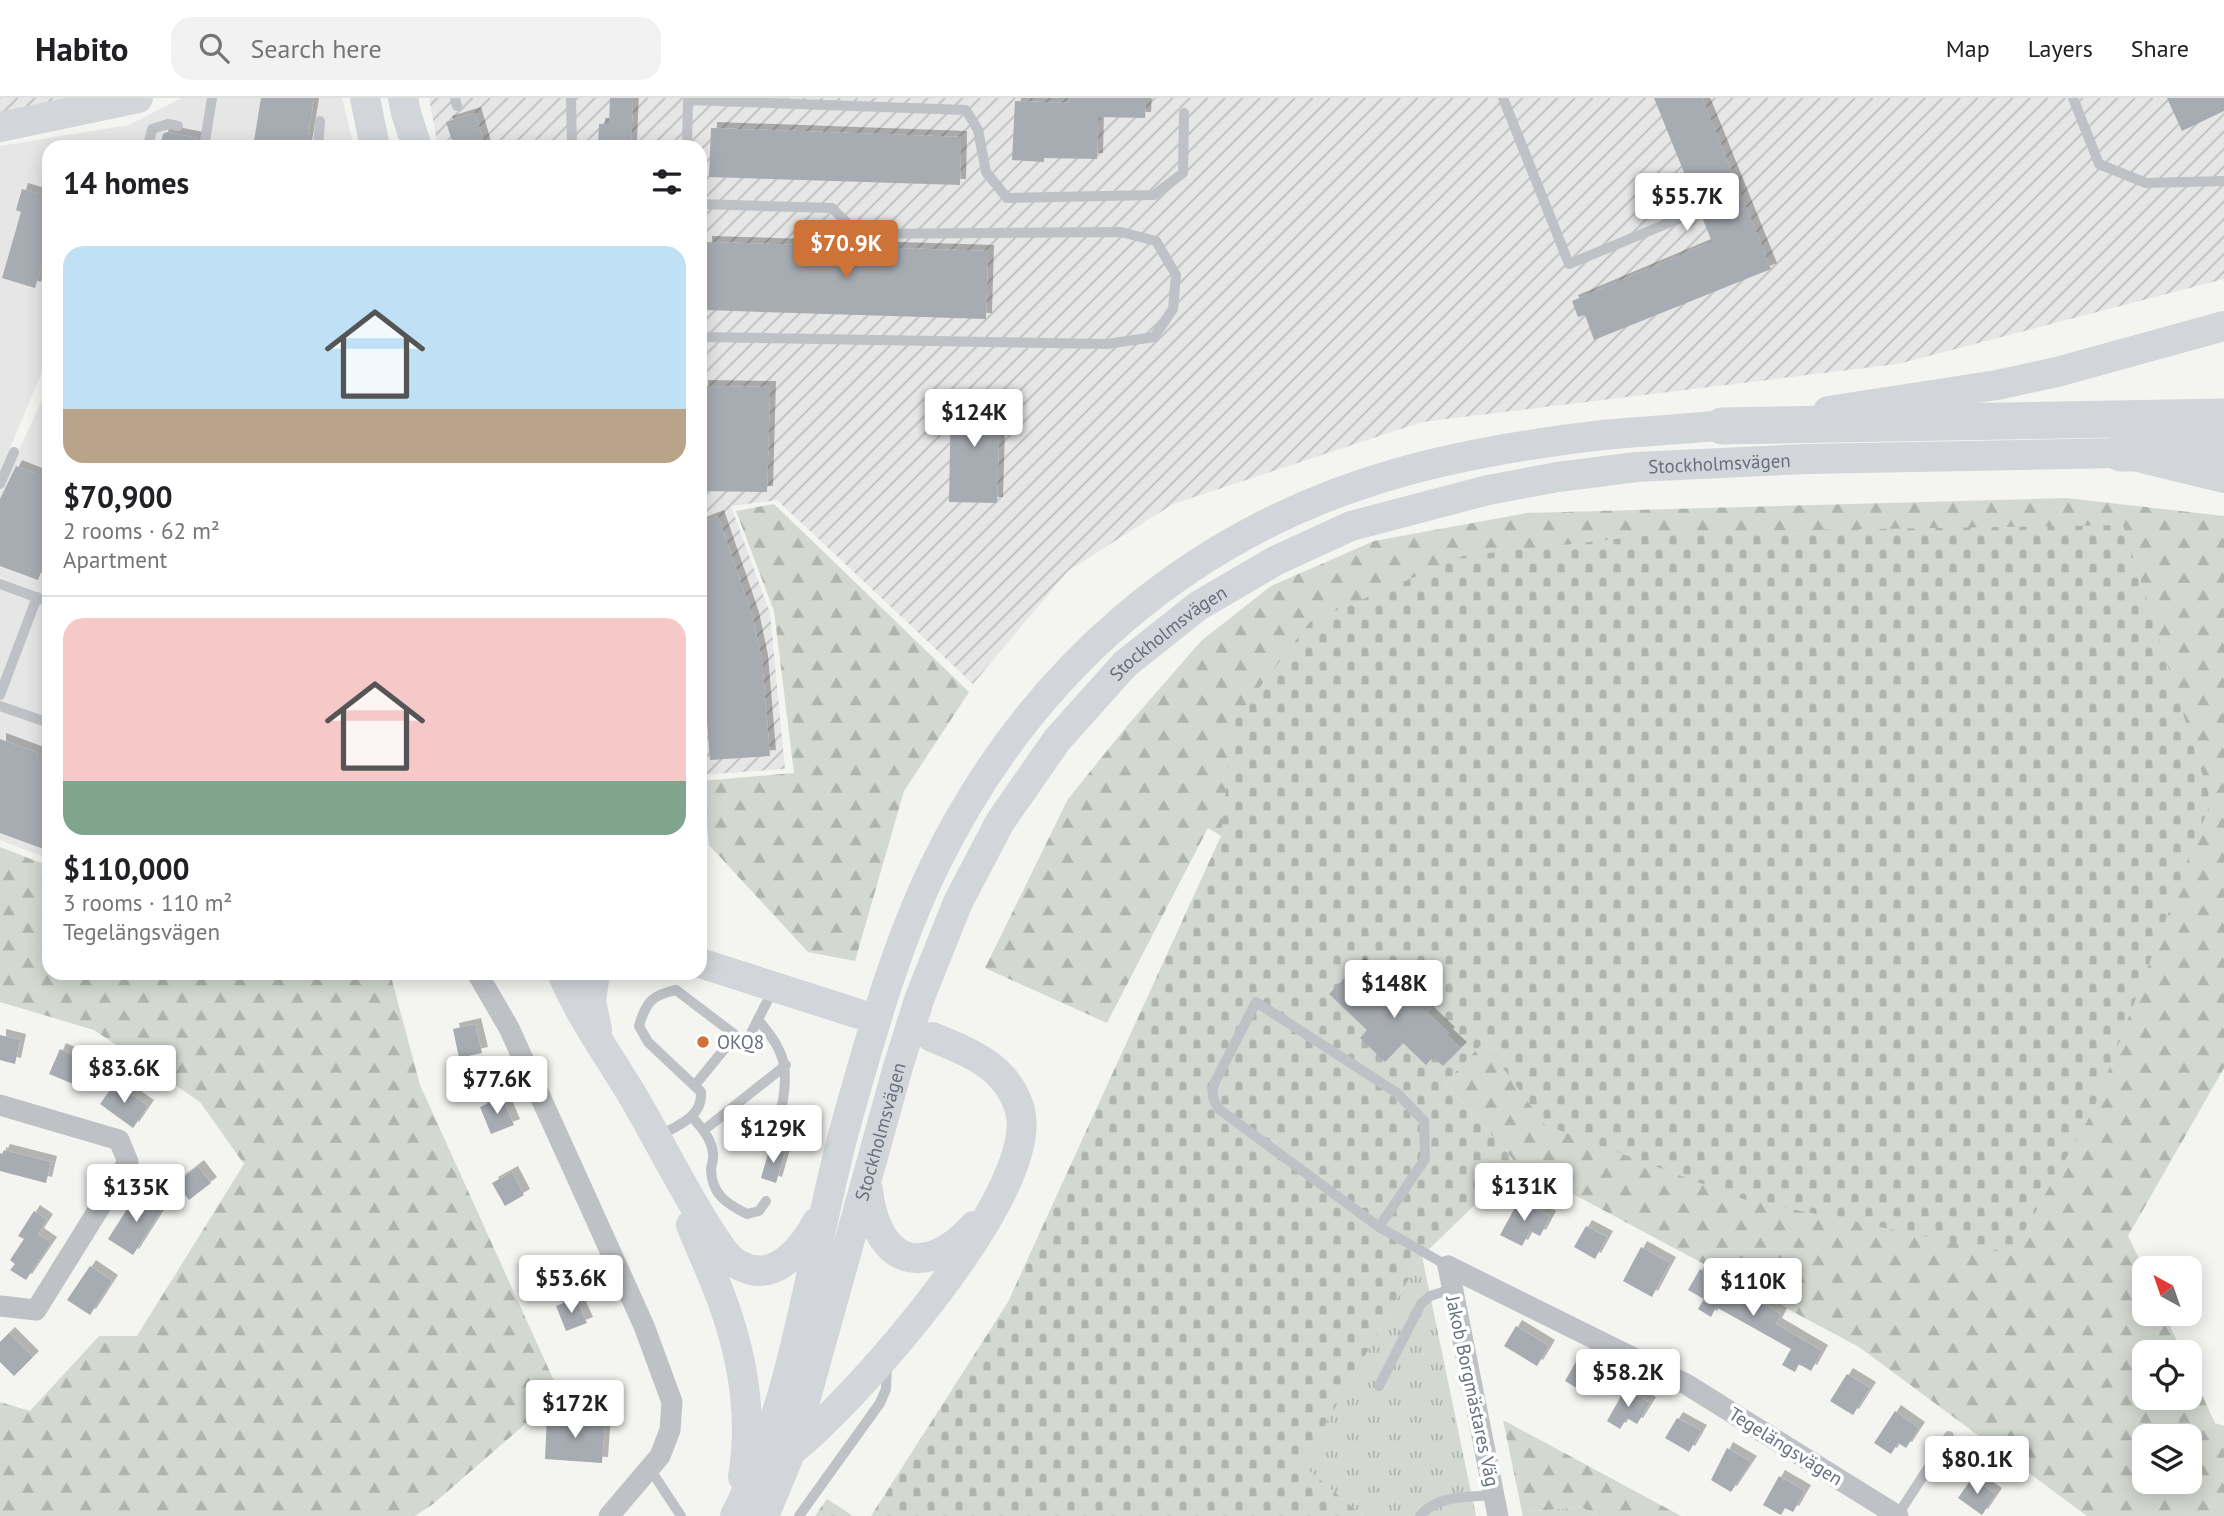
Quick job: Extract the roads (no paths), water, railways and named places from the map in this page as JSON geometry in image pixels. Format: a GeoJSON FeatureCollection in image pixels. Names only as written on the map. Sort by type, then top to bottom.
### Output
{"type":"FeatureCollection","features":[{"type":"Feature","properties":{"kind":"highway"},"geometry":{"type":"LineString","coordinates":[[1722,426],[2224,417]]}},
{"type":"Feature","properties":{"kind":"highway"},"geometry":{"type":"LineString","coordinates":[[2121,453],[2224,452]]}},
{"type":"Feature","properties":{"kind":"main road"},"geometry":{"type":"LineString","coordinates":[[0,127],[138,98]]}},
{"type":"Feature","properties":{"kind":"main road"},"geometry":{"type":"LineString","coordinates":[[365,98],[374,140]]}},
{"type":"Feature","properties":{"kind":"main road"},"geometry":{"type":"LineString","coordinates":[[403,98],[415,140]]}},
{"type":"Feature","properties":{"kind":"main road","name":"Stockholmsvägen"},"geometry":{"type":"LineString","coordinates":[[746,1513],[774,1423],[807,1298],[825,1206],[871,1038],[895,962],[933,868],[984,776],[1045,695],[1090,647],[1129,614],[1207,557],[1253,531],[1342,492],[1398,473],[1531,444],[1722,426],[1997,385],[2057,372],[2224,326]]}},
{"type":"Feature","properties":{"kind":"main road","name":"Stockholmsvägen"},"geometry":{"type":"LineString","coordinates":[[746,1513],[791,1451],[920,998],[958,902],[1000,822],[1057,740],[1125,664],[1198,606],[1275,561],[1351,526],[1488,489],[1636,467],[1727,461],[2121,453],[2224,478]]}},
{"type":"Feature","properties":{"kind":"main road"},"geometry":{"type":"LineString","coordinates":[[707,966],[859,1014]]}},
{"type":"Feature","properties":{"kind":"main road"},"geometry":{"type":"LineString","coordinates":[[565,980],[586,1024],[599,1041],[720,1247],[730,1259],[742,1267],[768,1270],[779,1266],[801,1246],[825,1206]]}},
{"type":"Feature","properties":{"kind":"main road"},"geometry":{"type":"LineString","coordinates":[[594,980],[591,1001],[599,1041]]}},
{"type":"Feature","properties":{"kind":"main road"},"geometry":{"type":"LineString","coordinates":[[791,1451],[824,1423],[948,1281],[977,1237],[1010,1175],[1019,1151],[1023,1128],[1020,1109],[1014,1093],[996,1069],[965,1050],[932,1037]]}},
{"type":"Feature","properties":{"kind":"main road"},"geometry":{"type":"LineString","coordinates":[[662,1146],[721,1298],[740,1357],[747,1430],[746,1513]]}},
{"type":"Feature","properties":{"kind":"main road"},"geometry":{"type":"LineString","coordinates":[[867,1183],[870,1208],[880,1236],[898,1254],[909,1258],[936,1255],[951,1248],[995,1203]]}},
{"type":"Feature","properties":{"kind":"street"},"geometry":{"type":"LineString","coordinates":[[481,980],[515,1040],[644,1326],[672,1402],[670,1430],[660,1456],[609,1516]]}},
{"type":"Feature","properties":{"kind":"street"},"geometry":{"type":"LineString","coordinates":[[0,1105],[119,1140],[128,1162],[36,1310],[0,1306]]}},
{"type":"Feature","properties":{"kind":"street","name":"Jakob Borgmästares Väg"},"geometry":{"type":"LineString","coordinates":[[1448,1266],[1498,1516]]}},
{"type":"Feature","properties":{"kind":"street","name":"Tegelängsvägen"},"geometry":{"type":"LineString","coordinates":[[1448,1266],[1686,1384],[1897,1516]]}},
{"type":"Feature","properties":{"kind":"lane"},"geometry":{"type":"LineString","coordinates":[[205,140],[212,98]]}},
{"type":"Feature","properties":{"kind":"lane"},"geometry":{"type":"LineString","coordinates":[[571,98],[572,140]]}},
{"type":"Feature","properties":{"kind":"lane"},"geometry":{"type":"LineString","coordinates":[[1503,98],[1569,264],[1688,215]]}},
{"type":"Feature","properties":{"kind":"lane"},"geometry":{"type":"LineString","coordinates":[[2073,98],[2099,164],[2146,183],[2224,181]]}},
{"type":"Feature","properties":{"kind":"lane"},"geometry":{"type":"LineString","coordinates":[[687,140],[688,99],[966,110],[978,130],[986,172],[1007,198],[1154,195],[1183,173],[1184,113]]}},
{"type":"Feature","properties":{"kind":"lane"},"geometry":{"type":"LineString","coordinates":[[319,140],[320,121]]}},
{"type":"Feature","properties":{"kind":"lane"},"geometry":{"type":"LineString","coordinates":[[150,140],[152,129],[168,124],[178,126]]}},
{"type":"Feature","properties":{"kind":"lane"},"geometry":{"type":"LineString","coordinates":[[707,204],[831,208],[858,234],[1121,232],[1156,242],[1176,275],[1173,309],[1154,337],[1107,344],[707,337]]}},
{"type":"Feature","properties":{"kind":"lane"},"geometry":{"type":"LineString","coordinates":[[0,484],[15,452]]}},
{"type":"Feature","properties":{"kind":"lane"},"geometry":{"type":"LineString","coordinates":[[0,584],[42,599]]}},
{"type":"Feature","properties":{"kind":"lane"},"geometry":{"type":"LineString","coordinates":[[0,695],[37,597]]}},
{"type":"Feature","properties":{"kind":"lane"},"geometry":{"type":"LineString","coordinates":[[0,706],[42,721]]}},
{"type":"Feature","properties":{"kind":"lane"},"geometry":{"type":"LineString","coordinates":[[662,1146],[692,1117],[702,1102],[701,1092],[648,1042],[639,1026],[644,1009],[659,994],[676,990],[742,1040],[750,1035],[774,988]]}},
{"type":"Feature","properties":{"kind":"lane"},"geometry":{"type":"LineString","coordinates":[[1379,1227],[1425,1159],[1424,1121],[1397,1093],[1256,1002],[1214,1084],[1211,1093],[1214,1103],[1241,1126],[1379,1227],[1448,1266]]}},
{"type":"Feature","properties":{"kind":"lane"},"geometry":{"type":"LineString","coordinates":[[758,1020],[774,1039],[786,1065],[782,1111],[775,1120]]}},
{"type":"Feature","properties":{"kind":"lane"},"geometry":{"type":"LineString","coordinates":[[695,1085],[735,1036]]}},
{"type":"Feature","properties":{"kind":"lane"},"geometry":{"type":"LineString","coordinates":[[704,1130],[786,1065]]}},
{"type":"Feature","properties":{"kind":"lane"},"geometry":{"type":"LineString","coordinates":[[692,1117],[704,1130],[713,1153],[711,1170],[715,1189],[727,1205],[747,1214],[759,1211],[766,1201]]}},
{"type":"Feature","properties":{"kind":"lane"},"geometry":{"type":"LineString","coordinates":[[1379,1386],[1421,1304],[1430,1296],[1452,1289]]}},
{"type":"Feature","properties":{"kind":"lane"},"geometry":{"type":"LineString","coordinates":[[799,1516],[880,1403],[886,1389],[887,1353]]}},
{"type":"Feature","properties":{"kind":"lane"},"geometry":{"type":"LineString","coordinates":[[1897,1516],[1949,1436]]}},
{"type":"Feature","properties":{"kind":"lane"},"geometry":{"type":"LineString","coordinates":[[650,1469],[681,1516]]}},
{"type":"Feature","properties":{"kind":"lane"},"geometry":{"type":"LineString","coordinates":[[1420,1516],[1437,1503],[1494,1494]]}},
{"type":"Feature","properties":{"kind":"place","name":"OKQ8"},"geometry":{"type":"Point","coordinates":[703,1042]}}]}
